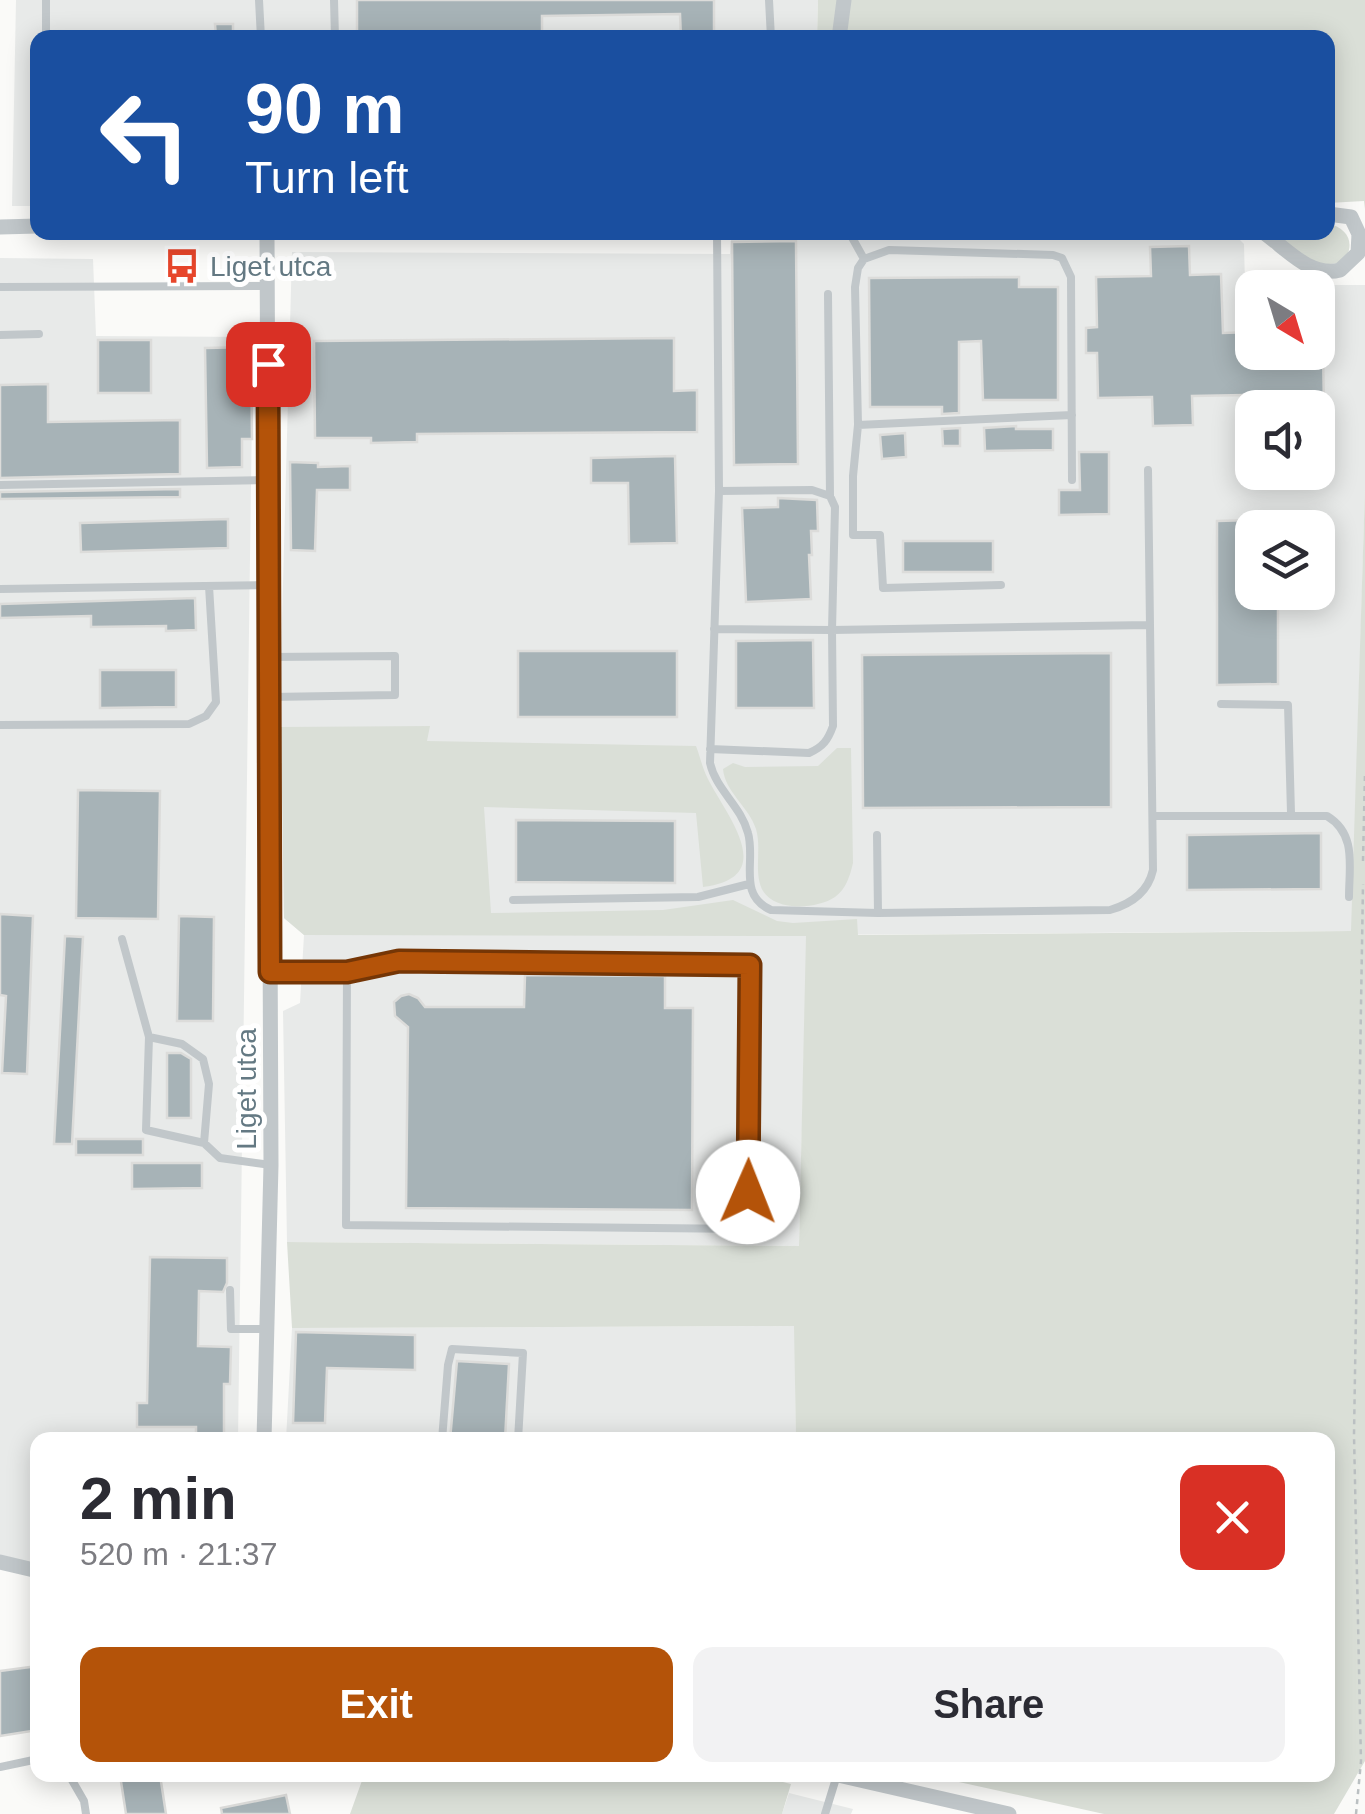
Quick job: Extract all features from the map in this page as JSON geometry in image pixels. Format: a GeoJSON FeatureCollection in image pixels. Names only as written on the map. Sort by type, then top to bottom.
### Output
{"type":"FeatureCollection","features":[{"type":"Feature","properties":{"kind":"street"},"geometry":{"type":"LineString","coordinates":[[840,30],[844,0]]}},
{"type":"Feature","properties":{"kind":"street"},"geometry":{"type":"LineString","coordinates":[[1274,240],[1308,265],[1330,272],[1340,270],[1358,253],[1359,234],[1351,217],[1335,215]]}},
{"type":"Feature","properties":{"kind":"street"},"geometry":{"type":"LineString","coordinates":[[0,227],[30,226]]}},
{"type":"Feature","properties":{"kind":"street","name":"Liget utca"},"geometry":{"type":"LineString","coordinates":[[264,1432],[271,1165],[266,240]]}},
{"type":"Feature","properties":{"kind":"street"},"geometry":{"type":"LineString","coordinates":[[0,1562],[30,1569]]}},
{"type":"Feature","properties":{"kind":"street"},"geometry":{"type":"LineString","coordinates":[[869,1782],[1010,1814]]}},
{"type":"Feature","properties":{"kind":"lane"},"geometry":{"type":"LineString","coordinates":[[46,0],[46,30]]}},
{"type":"Feature","properties":{"kind":"lane"},"geometry":{"type":"LineString","coordinates":[[259,0],[261,30]]}},
{"type":"Feature","properties":{"kind":"lane"},"geometry":{"type":"LineString","coordinates":[[334,0],[335,30]]}},
{"type":"Feature","properties":{"kind":"lane"},"geometry":{"type":"LineString","coordinates":[[769,0],[771,30]]}},
{"type":"Feature","properties":{"kind":"lane"},"geometry":{"type":"LineString","coordinates":[[717,240],[718,490],[710,749],[714,778],[747,829],[749,884],[756,901],[771,910],[1110,910],[1122,907],[1144,891],[1153,870],[1148,470]]}},
{"type":"Feature","properties":{"kind":"lane"},"geometry":{"type":"LineString","coordinates":[[853,240],[864,259]]}},
{"type":"Feature","properties":{"kind":"lane"},"geometry":{"type":"LineString","coordinates":[[1001,584],[883,588],[880,535],[853,535],[858,425],[855,288],[858,268],[864,259],[890,250],[1062,258],[1070,277],[1072,480]]}},
{"type":"Feature","properties":{"kind":"lane"},"geometry":{"type":"LineString","coordinates":[[0,287],[268,286]]}},
{"type":"Feature","properties":{"kind":"lane"},"geometry":{"type":"LineString","coordinates":[[710,749],[793,755],[820,748],[829,739],[833,726],[836,507],[830,496],[828,294]]}},
{"type":"Feature","properties":{"kind":"lane"},"geometry":{"type":"LineString","coordinates":[[0,334],[38,334]]}},
{"type":"Feature","properties":{"kind":"lane"},"geometry":{"type":"LineString","coordinates":[[858,425],[1072,416]]}},
{"type":"Feature","properties":{"kind":"lane"},"geometry":{"type":"LineString","coordinates":[[0,485],[268,480]]}},
{"type":"Feature","properties":{"kind":"lane"},"geometry":{"type":"LineString","coordinates":[[718,490],[812,490],[830,496]]}},
{"type":"Feature","properties":{"kind":"lane"},"geometry":{"type":"LineString","coordinates":[[0,589],[268,585]]}},
{"type":"Feature","properties":{"kind":"lane"},"geometry":{"type":"LineString","coordinates":[[0,725],[189,724],[200,720],[216,702],[209,586]]}},
{"type":"Feature","properties":{"kind":"lane"},"geometry":{"type":"LineString","coordinates":[[714,628],[1150,625]]}},
{"type":"Feature","properties":{"kind":"lane"},"geometry":{"type":"LineString","coordinates":[[269,657],[395,656],[395,695],[269,697]]}},
{"type":"Feature","properties":{"kind":"lane"},"geometry":{"type":"LineString","coordinates":[[1222,704],[1288,705],[1291,814]]}},
{"type":"Feature","properties":{"kind":"lane"},"geometry":{"type":"LineString","coordinates":[[1153,816],[1327,816],[1344,828],[1349,839],[1349,897]]}},
{"type":"Feature","properties":{"kind":"lane"},"geometry":{"type":"LineString","coordinates":[[877,835],[878,913]]}},
{"type":"Feature","properties":{"kind":"lane"},"geometry":{"type":"LineString","coordinates":[[513,900],[698,897],[749,884]]}},
{"type":"Feature","properties":{"kind":"lane"},"geometry":{"type":"LineString","coordinates":[[122,939],[149,1037],[146,1130],[204,1143],[220,1158],[271,1165]]}},
{"type":"Feature","properties":{"kind":"lane"},"geometry":{"type":"LineString","coordinates":[[270,972],[347,972],[399,961],[750,965],[748,1229],[346,1225],[347,972]]}},
{"type":"Feature","properties":{"kind":"lane"},"geometry":{"type":"LineString","coordinates":[[149,1037],[182,1044],[203,1059],[209,1084],[204,1143]]}},
{"type":"Feature","properties":{"kind":"lane"},"geometry":{"type":"LineString","coordinates":[[230,1290],[231,1330],[267,1329]]}},
{"type":"Feature","properties":{"kind":"lane"},"geometry":{"type":"LineString","coordinates":[[443,1432],[452,1349],[523,1354],[518,1432]]}},
{"type":"Feature","properties":{"kind":"lane"},"geometry":{"type":"LineString","coordinates":[[0,1767],[30,1761]]}},
{"type":"Feature","properties":{"kind":"lane"},"geometry":{"type":"LineString","coordinates":[[73,1782],[84,1800],[86,1814]]}},
{"type":"Feature","properties":{"kind":"lane"},"geometry":{"type":"LineString","coordinates":[[826,1814],[836,1782]]}},
{"type":"Feature","properties":{"kind":"path"},"geometry":{"type":"LineString","coordinates":[[1356,1814],[1361,1761],[1354,1435],[1365,773]]}},
{"type":"Feature","properties":{"kind":"shaded area"},"geometry":{"type":"Polygon","coordinates":[[[16,0],[818,0],[817,30],[30,30],[30,206],[12,206],[16,0]]]}},
{"type":"Feature","properties":{"kind":"shaded area"},"geometry":{"type":"Polygon","coordinates":[[[818,0],[1365,0],[1365,209],[1364,201],[1335,203],[1335,30],[817,30],[818,0]]]}},
{"type":"Feature","properties":{"kind":"shaded area"},"geometry":{"type":"Polygon","coordinates":[[[1335,226],[1341,229],[1350,244],[1343,263],[1316,265],[1282,240],[1335,240],[1335,226]]]}},
{"type":"Feature","properties":{"kind":"shaded area"},"geometry":{"type":"Polygon","coordinates":[[[731,240],[1240,240],[1244,244],[1245,270],[1235,270],[1235,370],[1335,370],[1335,285],[1365,285],[1365,488],[1352,931],[807,935],[799,1246],[287,1242],[283,1011],[300,1003],[304,935],[284,918],[281,657],[292,252],[730,254],[731,240]]]}},
{"type":"Feature","properties":{"kind":"shaded area"},"geometry":{"type":"Polygon","coordinates":[[[0,258],[93,259],[96,336],[253,337],[238,1432],[30,1432],[30,1564],[0,1557],[0,258]]]}},
{"type":"Feature","properties":{"kind":"shaded area"},"geometry":{"type":"Polygon","coordinates":[[[1365,488],[1365,1761],[1334,1814],[1104,1814],[959,1782],[1335,1782],[1335,1432],[796,1432],[794,1326],[292,1328],[287,1242],[799,1246],[806,936],[304,935],[284,918],[281,727],[430,726],[427,741],[696,746],[707,777],[741,842],[743,857],[739,871],[727,881],[703,887],[696,813],[484,807],[491,913],[663,910],[733,900],[777,921],[857,919],[858,935],[1351,931],[1365,488]]]}},
{"type":"Feature","properties":{"kind":"shaded area"},"geometry":{"type":"Polygon","coordinates":[[[837,748],[851,748],[853,863],[849,877],[839,894],[827,901],[808,906],[777,902],[769,898],[760,884],[756,829],[728,785],[723,769],[733,763],[745,767],[818,766],[837,748]]]}},
{"type":"Feature","properties":{"kind":"shaded area"},"geometry":{"type":"Polygon","coordinates":[[[795,1326],[796,1432],[286,1432],[292,1328],[795,1326]]]}},
{"type":"Feature","properties":{"kind":"shaded area"},"geometry":{"type":"Polygon","coordinates":[[[361,1782],[791,1784],[782,1814],[350,1814],[361,1782]]]}},
{"type":"Feature","properties":{"kind":"shaded area"},"geometry":{"type":"Polygon","coordinates":[[[789,1793],[853,1809],[851,1814],[782,1814],[789,1793]]]}},
{"type":"Feature","properties":{"kind":"building"},"geometry":{"type":"Polygon","coordinates":[[[357,0],[714,0],[714,30],[681,30],[680,14],[542,16],[542,30],[357,30],[357,0]]]}},
{"type":"Feature","properties":{"kind":"building"},"geometry":{"type":"Polygon","coordinates":[[[215,24],[233,24],[233,30],[215,30],[215,24]]]}},
{"type":"Feature","properties":{"kind":"building"},"geometry":{"type":"Polygon","coordinates":[[[796,241],[798,464],[734,465],[732,242],[796,241]]]}},
{"type":"Feature","properties":{"kind":"building"},"geometry":{"type":"Polygon","coordinates":[[[1189,246],[1190,275],[1221,274],[1223,333],[1235,333],[1235,370],[1323,370],[1324,390],[1235,390],[1235,395],[1192,396],[1193,425],[1153,426],[1152,397],[1098,398],[1097,353],[1086,353],[1086,328],[1097,327],[1096,277],[1151,276],[1150,247],[1189,246]]]}},
{"type":"Feature","properties":{"kind":"building"},"geometry":{"type":"Polygon","coordinates":[[[1019,277],[1019,287],[1058,287],[1058,400],[983,400],[981,341],[959,342],[959,413],[942,414],[942,407],[870,407],[869,278],[1019,277]]]}},
{"type":"Feature","properties":{"kind":"building"},"geometry":{"type":"Polygon","coordinates":[[[674,338],[674,391],[697,390],[697,432],[417,434],[417,442],[371,443],[371,438],[315,438],[314,341],[674,338]]]}},
{"type":"Feature","properties":{"kind":"building"},"geometry":{"type":"Polygon","coordinates":[[[98,340],[151,340],[151,393],[98,393],[98,340]]]}},
{"type":"Feature","properties":{"kind":"building"},"geometry":{"type":"Polygon","coordinates":[[[251,347],[252,439],[242,439],[242,467],[207,468],[205,348],[251,347]]]}},
{"type":"Feature","properties":{"kind":"building"},"geometry":{"type":"Polygon","coordinates":[[[48,384],[48,422],[180,420],[180,474],[0,478],[0,385],[48,384]]]}},
{"type":"Feature","properties":{"kind":"building"},"geometry":{"type":"Polygon","coordinates":[[[960,428],[960,446],[943,446],[942,429],[960,428]]]}},
{"type":"Feature","properties":{"kind":"building"},"geometry":{"type":"Polygon","coordinates":[[[984,428],[1053,429],[1053,450],[985,451],[984,428]]]}},
{"type":"Feature","properties":{"kind":"building"},"geometry":{"type":"Polygon","coordinates":[[[905,433],[906,457],[882,459],[880,435],[905,433]]]}},
{"type":"Feature","properties":{"kind":"building"},"geometry":{"type":"Polygon","coordinates":[[[1079,452],[1109,452],[1109,514],[1059,515],[1059,490],[1080,490],[1079,452]]]}},
{"type":"Feature","properties":{"kind":"building"},"geometry":{"type":"Polygon","coordinates":[[[675,456],[677,543],[629,544],[628,483],[591,483],[591,458],[675,456]]]}},
{"type":"Feature","properties":{"kind":"building"},"geometry":{"type":"Polygon","coordinates":[[[290,462],[318,463],[318,467],[350,466],[350,490],[317,490],[315,551],[291,550],[290,462]]]}},
{"type":"Feature","properties":{"kind":"building"},"geometry":{"type":"Polygon","coordinates":[[[180,489],[180,497],[0,499],[0,492],[180,489]]]}},
{"type":"Feature","properties":{"kind":"building"},"geometry":{"type":"Polygon","coordinates":[[[778,498],[817,500],[818,531],[811,531],[809,555],[811,599],[746,602],[742,508],[778,507],[778,498]]]}},
{"type":"Feature","properties":{"kind":"building"},"geometry":{"type":"Polygon","coordinates":[[[228,519],[228,548],[81,552],[80,523],[228,519]]]}},
{"type":"Feature","properties":{"kind":"building"},"geometry":{"type":"Polygon","coordinates":[[[1235,520],[1235,610],[1278,610],[1278,684],[1217,685],[1217,521],[1235,520]]]}},
{"type":"Feature","properties":{"kind":"building"},"geometry":{"type":"Polygon","coordinates":[[[903,541],[993,541],[993,572],[903,572],[903,541]]]}},
{"type":"Feature","properties":{"kind":"building"},"geometry":{"type":"Polygon","coordinates":[[[195,598],[196,630],[166,631],[166,626],[91,627],[91,616],[0,618],[0,604],[195,598]]]}},
{"type":"Feature","properties":{"kind":"building"},"geometry":{"type":"Polygon","coordinates":[[[813,640],[814,708],[736,708],[736,641],[813,640]]]}},
{"type":"Feature","properties":{"kind":"building"},"geometry":{"type":"Polygon","coordinates":[[[518,651],[677,651],[677,717],[518,717],[518,651]]]}},
{"type":"Feature","properties":{"kind":"building"},"geometry":{"type":"Polygon","coordinates":[[[1111,653],[1111,807],[863,808],[862,655],[1111,653]]]}},
{"type":"Feature","properties":{"kind":"building"},"geometry":{"type":"Polygon","coordinates":[[[100,670],[176,670],[176,707],[100,708],[100,670]]]}},
{"type":"Feature","properties":{"kind":"building"},"geometry":{"type":"Polygon","coordinates":[[[78,790],[160,791],[158,919],[76,918],[78,790]]]}},
{"type":"Feature","properties":{"kind":"building"},"geometry":{"type":"Polygon","coordinates":[[[516,820],[675,821],[675,883],[516,882],[516,820]]]}},
{"type":"Feature","properties":{"kind":"building"},"geometry":{"type":"Polygon","coordinates":[[[1321,833],[1321,889],[1187,890],[1187,835],[1321,833]]]}},
{"type":"Feature","properties":{"kind":"building"},"geometry":{"type":"Polygon","coordinates":[[[0,914],[33,916],[27,1074],[2,1073],[6,996],[0,995],[0,914]]]}},
{"type":"Feature","properties":{"kind":"building"},"geometry":{"type":"Polygon","coordinates":[[[179,916],[214,917],[213,1021],[177,1021],[179,916]]]}},
{"type":"Feature","properties":{"kind":"building"},"geometry":{"type":"Polygon","coordinates":[[[65,936],[83,937],[72,1144],[54,1144],[65,936]]]}},
{"type":"Feature","properties":{"kind":"building"},"geometry":{"type":"Polygon","coordinates":[[[525,975],[665,976],[665,1008],[693,1008],[692,1210],[406,1208],[408,1027],[395,1016],[394,1002],[409,994],[425,1007],[524,1007],[525,975]]]}},
{"type":"Feature","properties":{"kind":"building"},"geometry":{"type":"Polygon","coordinates":[[[167,1053],[181,1053],[191,1059],[191,1118],[167,1118],[167,1053]]]}},
{"type":"Feature","properties":{"kind":"building"},"geometry":{"type":"Polygon","coordinates":[[[76,1139],[143,1139],[143,1155],[76,1155],[76,1139]]]}},
{"type":"Feature","properties":{"kind":"building"},"geometry":{"type":"Polygon","coordinates":[[[132,1163],[202,1163],[202,1188],[132,1189],[132,1163]]]}},
{"type":"Feature","properties":{"kind":"building"},"geometry":{"type":"Polygon","coordinates":[[[150,1257],[227,1258],[223,1292],[199,1291],[198,1346],[231,1347],[230,1384],[224,1384],[224,1432],[196,1432],[196,1427],[137,1427],[137,1403],[147,1403],[150,1257]]]}},
{"type":"Feature","properties":{"kind":"building"},"geometry":{"type":"Polygon","coordinates":[[[296,1332],[415,1335],[415,1370],[327,1368],[325,1423],[293,1423],[296,1332]]]}},
{"type":"Feature","properties":{"kind":"building"},"geometry":{"type":"Polygon","coordinates":[[[457,1361],[509,1364],[505,1432],[451,1432],[457,1361]]]}},
{"type":"Feature","properties":{"kind":"building"},"geometry":{"type":"Polygon","coordinates":[[[30,1667],[30,1731],[0,1736],[0,1671],[30,1667]]]}},
{"type":"Feature","properties":{"kind":"building"},"geometry":{"type":"Polygon","coordinates":[[[121,1782],[161,1782],[166,1814],[126,1814],[121,1782]]]}},
{"type":"Feature","properties":{"kind":"building"},"geometry":{"type":"Polygon","coordinates":[[[286,1795],[290,1814],[222,1814],[221,1808],[286,1795]]]}},
{"type":"Feature","properties":{"kind":"place","name":"Liget utca"},"geometry":{"type":"Point","coordinates":[182,266]}},
{"type":"Feature","properties":{"kind":"route"},"geometry":{"type":"LineString","coordinates":[[268,364],[270,972],[347,972],[399,961],[750,965],[748,1192]]}}]}
